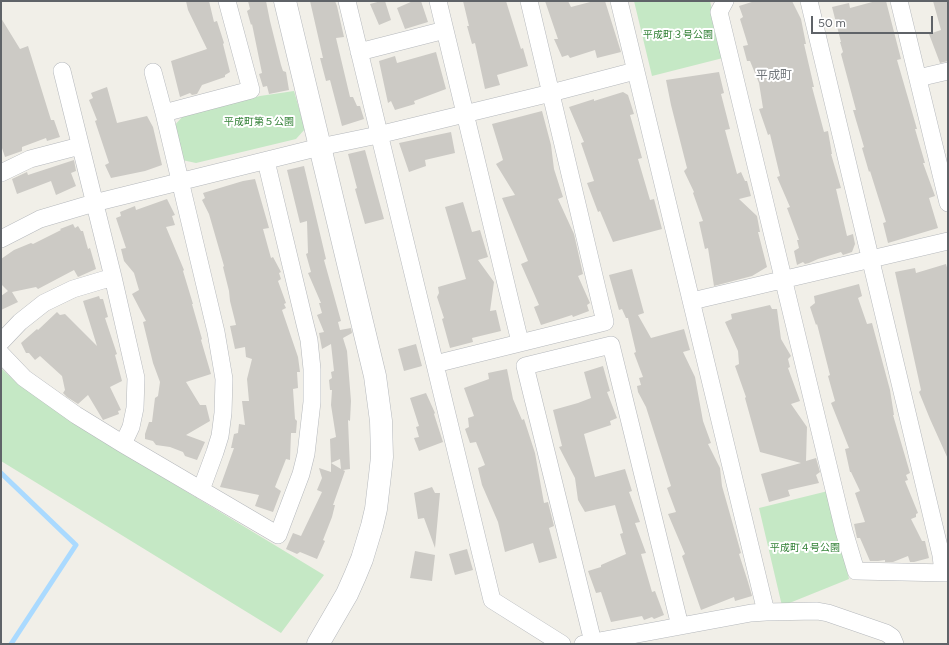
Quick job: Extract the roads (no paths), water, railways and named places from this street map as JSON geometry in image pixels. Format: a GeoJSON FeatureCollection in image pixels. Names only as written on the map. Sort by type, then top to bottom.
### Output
{"type":"FeatureCollection","features":[{"type":"Feature","properties":{"kind":"street"},"geometry":{"type":"LineString","coordinates":[[164,113],[251,90],[227,1]]}},
{"type":"Feature","properties":{"kind":"street"},"geometry":{"type":"LineString","coordinates":[[285,1],[375,376],[381,421],[382,444],[376,509],[364,554],[347,594],[318,644]]}},
{"type":"Feature","properties":{"kind":"street"},"geometry":{"type":"LineString","coordinates":[[347,1],[378,135],[492,600],[562,644]]}},
{"type":"Feature","properties":{"kind":"street"},"geometry":{"type":"LineString","coordinates":[[438,1],[520,342]]}},
{"type":"Feature","properties":{"kind":"street"},"geometry":{"type":"LineString","coordinates":[[435,364],[605,322],[529,1]]}},
{"type":"Feature","properties":{"kind":"street"},"geometry":{"type":"LineString","coordinates":[[618,1],[766,612]]}},
{"type":"Feature","properties":{"kind":"street"},"geometry":{"type":"LineString","coordinates":[[725,1],[719,12],[844,531],[856,571],[945,573],[809,1]]}},
{"type":"Feature","properties":{"kind":"street"},"geometry":{"type":"LineString","coordinates":[[899,1],[918,78],[943,163],[948,203]]}},
{"type":"Feature","properties":{"kind":"street"},"geometry":{"type":"LineString","coordinates":[[359,52],[445,30]]}},
{"type":"Feature","properties":{"kind":"street"},"geometry":{"type":"LineString","coordinates":[[62,71],[113,277],[136,378],[135,408],[131,427],[123,444]]}},
{"type":"Feature","properties":{"kind":"street"},"geometry":{"type":"LineString","coordinates":[[1,239],[40,219],[94,203],[320,147],[466,114],[635,71]]}},
{"type":"Feature","properties":{"kind":"street"},"geometry":{"type":"LineString","coordinates":[[918,78],[948,71]]}},
{"type":"Feature","properties":{"kind":"street"},"geometry":{"type":"LineString","coordinates":[[153,72],[216,332],[224,379],[223,414],[220,436],[201,490]]}},
{"type":"Feature","properties":{"kind":"street"},"geometry":{"type":"LineString","coordinates":[[1,173],[30,159],[80,146]]}},
{"type":"Feature","properties":{"kind":"street"},"geometry":{"type":"LineString","coordinates":[[1,354],[24,378],[76,415],[278,535],[301,474],[306,454],[312,402],[312,369],[309,340],[266,161]]}},
{"type":"Feature","properties":{"kind":"street"},"geometry":{"type":"LineString","coordinates":[[692,302],[948,241]]}},
{"type":"Feature","properties":{"kind":"street"},"geometry":{"type":"LineString","coordinates":[[1,342],[20,322],[44,304],[73,289],[113,277]]}},
{"type":"Feature","properties":{"kind":"street"},"geometry":{"type":"LineString","coordinates":[[680,626],[611,345],[525,366],[587,643],[766,612],[817,611],[828,613],[886,634],[892,637],[895,644]]}},
{"type":"Feature","properties":{"kind":"waterway"},"geometry":{"type":"LineString","coordinates":[[1,473],[76,545],[11,644]]}},
{"type":"Feature","properties":{"kind":"district","name":"平成町"},"geometry":{"type":"Point","coordinates":[774,75]}},
{"type":"Feature","properties":{"kind":"park label","name":"平成町３号公園"},"geometry":{"type":"Point","coordinates":[678,35]}},
{"type":"Feature","properties":{"kind":"park label","name":"平成町第５公園"},"geometry":{"type":"Point","coordinates":[259,122]}},
{"type":"Feature","properties":{"kind":"park label","name":"平成町４号公園"},"geometry":{"type":"Point","coordinates":[805,548]}}]}
